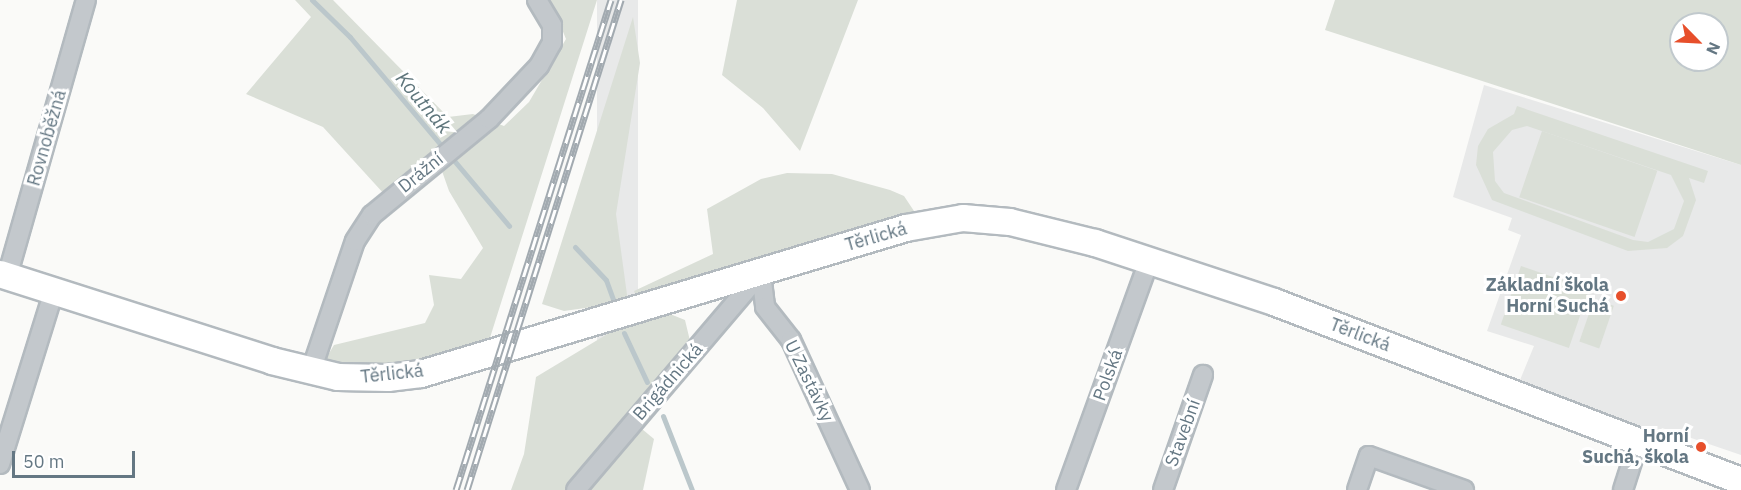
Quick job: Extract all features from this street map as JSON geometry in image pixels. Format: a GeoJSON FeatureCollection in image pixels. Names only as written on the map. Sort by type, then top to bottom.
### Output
{"type":"FeatureCollection","features":[{"type":"Feature","properties":{"kind":"main road","name":"Těrlická"},"geometry":{"type":"LineString","coordinates":[[4,275],[311,371],[364,378],[421,374],[760,273],[888,232],[963,218],[1041,228],[1274,302],[1741,481]]}},
{"type":"Feature","properties":{"kind":"street","name":"Rovnoběžná"},"geometry":{"type":"LineString","coordinates":[[4,275],[86,0]]}},
{"type":"Feature","properties":{"kind":"street","name":"Drážní"},"geometry":{"type":"LineString","coordinates":[[311,371],[355,241],[372,215],[456,144],[539,66],[552,43],[552,25],[537,0]]}},
{"type":"Feature","properties":{"kind":"street","name":"Polská"},"geometry":{"type":"LineString","coordinates":[[1066,490],[1149,261]]}},
{"type":"Feature","properties":{"kind":"street","name":"Brigádnická"},"geometry":{"type":"LineString","coordinates":[[576,490],[760,273]]}},
{"type":"Feature","properties":{"kind":"street","name":"U Zastávky"},"geometry":{"type":"LineString","coordinates":[[760,273],[765,307],[791,340],[860,490]]}},
{"type":"Feature","properties":{"kind":"street"},"geometry":{"type":"LineString","coordinates":[[0,464],[54,291]]}},
{"type":"Feature","properties":{"kind":"street","name":"Stavební"},"geometry":{"type":"LineString","coordinates":[[1162,490],[1203,375]]}},
{"type":"Feature","properties":{"kind":"street"},"geometry":{"type":"LineString","coordinates":[[1623,490],[1638,443]]}},
{"type":"Feature","properties":{"kind":"street"},"geometry":{"type":"LineString","coordinates":[[1357,490],[1369,456],[1464,490]]}},
{"type":"Feature","properties":{"kind":"shaded area"},"geometry":{"type":"Polygon","coordinates":[[[295,0],[333,0],[448,117],[473,114],[504,126],[529,102],[566,39],[550,0],[597,0],[488,344],[424,365],[341,369],[325,360],[334,345],[425,323],[434,305],[429,275],[461,279],[483,248],[449,191],[436,154],[385,195],[323,127],[246,94],[311,17],[295,0]]]}},
{"type":"Feature","properties":{"kind":"shaded area"},"geometry":{"type":"Polygon","coordinates":[[[597,0],[638,0],[638,490],[597,490],[597,0]]]}},
{"type":"Feature","properties":{"kind":"shaded area"},"geometry":{"type":"Polygon","coordinates":[[[737,0],[858,0],[800,151],[763,108],[722,75],[737,0]]]}},
{"type":"Feature","properties":{"kind":"shaded area"},"geometry":{"type":"Polygon","coordinates":[[[1335,0],[1741,0],[1741,165],[1325,30],[1335,0]]]}},
{"type":"Feature","properties":{"kind":"shaded area"},"geometry":{"type":"Polygon","coordinates":[[[633,17],[640,63],[616,214],[628,302],[564,311],[542,304],[633,17]]]}},
{"type":"Feature","properties":{"kind":"shaded area","name":"Základní škola Horní Suchá"},"geometry":{"type":"Polygon","coordinates":[[[1484,85],[1741,165],[1741,455],[1662,428],[1659,433],[1520,380],[1534,346],[1487,331],[1521,235],[1508,230],[1512,218],[1453,197],[1484,85]]]}},
{"type":"Feature","properties":{"kind":"shaded area"},"geometry":{"type":"Polygon","coordinates":[[[1517,106],[1708,171],[1704,183],[1689,178],[1696,200],[1683,236],[1667,248],[1628,251],[1492,200],[1476,165],[1478,146],[1488,129],[1514,114],[1517,106]],[[1527,126],[1512,130],[1493,152],[1495,181],[1504,193],[1633,240],[1648,242],[1674,229],[1684,201],[1671,175],[1527,126]]]}},
{"type":"Feature","properties":{"kind":"shaded area"},"geometry":{"type":"Polygon","coordinates":[[[1542,131],[1657,171],[1635,237],[1519,197],[1542,131]]]}},
{"type":"Feature","properties":{"kind":"shaded area"},"geometry":{"type":"Polygon","coordinates":[[[787,173],[832,174],[890,190],[904,196],[916,214],[637,299],[634,291],[713,254],[707,209],[761,179],[787,173]]]}},
{"type":"Feature","properties":{"kind":"shaded area"},"geometry":{"type":"Polygon","coordinates":[[[1521,266],[1589,289],[1569,348],[1501,325],[1521,266]]]}},
{"type":"Feature","properties":{"kind":"shaded area"},"geometry":{"type":"Polygon","coordinates":[[[1594,299],[1614,306],[1599,348],[1579,342],[1594,299]]]}},
{"type":"Feature","properties":{"kind":"shaded area"},"geometry":{"type":"Polygon","coordinates":[[[660,310],[685,320],[691,345],[569,490],[511,490],[524,454],[536,377],[634,318],[660,310]]]}},
{"type":"Feature","properties":{"kind":"shaded area"},"geometry":{"type":"Polygon","coordinates":[[[642,429],[654,439],[643,490],[589,490],[642,429]]]}},
{"type":"Feature","properties":{"kind":"waterway","name":"Koutnák"},"geometry":{"type":"LineString","coordinates":[[312,0],[350,37],[509,226]]}},
{"type":"Feature","properties":{"kind":"waterway","name":"Koutnák"},"geometry":{"type":"LineString","coordinates":[[575,247],[606,280],[616,308]]}},
{"type":"Feature","properties":{"kind":"waterway","name":"Koutnák"},"geometry":{"type":"LineString","coordinates":[[624,333],[647,382]]}},
{"type":"Feature","properties":{"kind":"waterway","name":"Koutnák"},"geometry":{"type":"LineString","coordinates":[[663,416],[692,490]]}},
{"type":"Feature","properties":{"kind":"railway"},"geometry":{"type":"LineString","coordinates":[[456,490],[611,0]]}},
{"type":"Feature","properties":{"kind":"railway"},"geometry":{"type":"LineString","coordinates":[[467,490],[621,0]]}},
{"type":"Feature","properties":{"kind":"place","name":"Základní škola Horní Suchá"},"geometry":{"type":"Point","coordinates":[1621,296]}},
{"type":"Feature","properties":{"kind":"place","name":"Horní Suchá, škola"},"geometry":{"type":"Point","coordinates":[1701,447]}}]}
